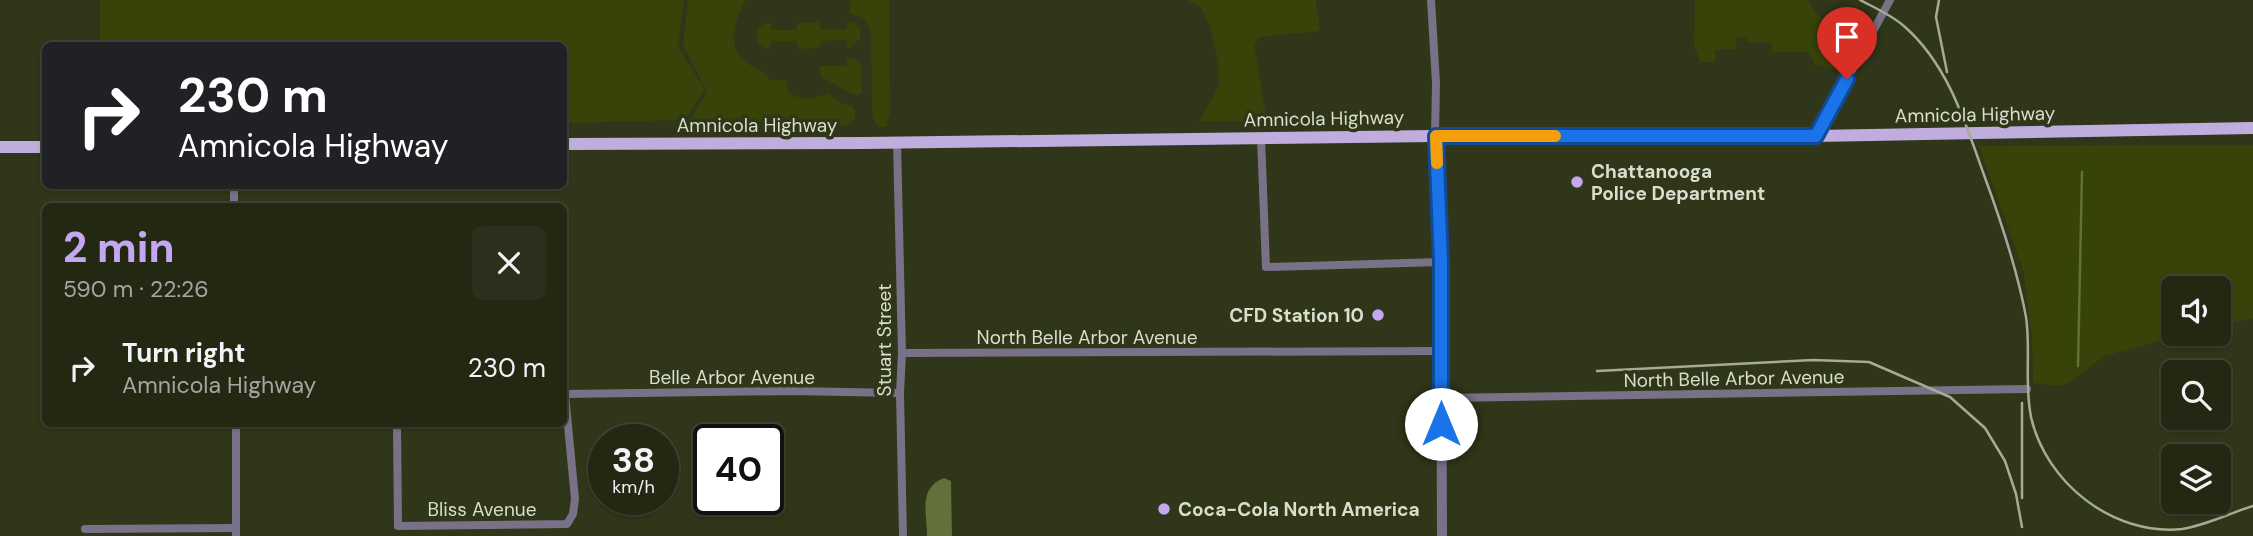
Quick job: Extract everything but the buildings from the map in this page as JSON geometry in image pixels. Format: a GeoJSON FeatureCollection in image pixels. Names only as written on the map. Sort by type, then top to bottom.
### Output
{"type":"FeatureCollection","features":[{"type":"Feature","properties":{"kind":"main road","name":"Amnicola Highway"},"geometry":{"type":"LineString","coordinates":[[567,144],[1436,136],[1816,136],[2253,128]]}},
{"type":"Feature","properties":{"kind":"main road"},"geometry":{"type":"LineString","coordinates":[[0,147],[42,147]]}},
{"type":"Feature","properties":{"kind":"street"},"geometry":{"type":"LineString","coordinates":[[1431,0],[1441,262],[1442,536]]}},
{"type":"Feature","properties":{"kind":"street"},"geometry":{"type":"LineString","coordinates":[[1816,136],[1890,0]]}},
{"type":"Feature","properties":{"kind":"street"},"geometry":{"type":"LineString","coordinates":[[1261,138],[1266,267],[1441,262]]}},
{"type":"Feature","properties":{"kind":"street","name":"Stuart Street"},"geometry":{"type":"LineString","coordinates":[[897,143],[903,536]]}},
{"type":"Feature","properties":{"kind":"street","name":"North Belle Arbor Avenue"},"geometry":{"type":"LineString","coordinates":[[902,353],[1440,351]]}},
{"type":"Feature","properties":{"kind":"street","name":"North Belle Arbor Avenue"},"geometry":{"type":"LineString","coordinates":[[1441,398],[2027,389]]}},
{"type":"Feature","properties":{"kind":"street","name":"Belle Arbor Avenue"},"geometry":{"type":"LineString","coordinates":[[567,394],[778,391],[900,393]]}},
{"type":"Feature","properties":{"kind":"street","name":"Bliss Avenue"},"geometry":{"type":"LineString","coordinates":[[397,427],[398,526],[567,524],[573,514],[575,499],[567,423]]}},
{"type":"Feature","properties":{"kind":"street"},"geometry":{"type":"LineString","coordinates":[[85,529],[236,532],[236,427]]}},
{"type":"Feature","properties":{"kind":"shaded area"},"geometry":{"type":"Polygon","coordinates":[[[100,0],[684,0],[678,47],[705,90],[685,120],[567,123],[567,42],[100,42],[100,0]]]}},
{"type":"Feature","properties":{"kind":"shaded area"},"geometry":{"type":"Polygon","coordinates":[[[688,0],[746,0],[734,31],[735,48],[744,61],[765,73],[770,80],[786,80],[789,93],[794,96],[809,98],[828,93],[841,103],[853,107],[854,121],[846,126],[689,121],[707,92],[683,45],[688,0]]]}},
{"type":"Feature","properties":{"kind":"shaded area"},"geometry":{"type":"Polygon","coordinates":[[[850,0],[889,0],[890,113],[886,127],[879,127],[874,121],[872,110],[871,32],[864,18],[850,13],[850,0]]]}},
{"type":"Feature","properties":{"kind":"shaded area"},"geometry":{"type":"Polygon","coordinates":[[[1187,0],[1316,0],[1320,31],[1260,37],[1254,44],[1267,122],[1199,121],[1219,86],[1218,60],[1209,24],[1201,8],[1187,0]]]}},
{"type":"Feature","properties":{"kind":"shaded area"},"geometry":{"type":"Polygon","coordinates":[[[1695,0],[1808,0],[1828,24],[1844,29],[1853,28],[1873,17],[1848,62],[1837,69],[1815,65],[1809,52],[1772,52],[1771,42],[1747,43],[1746,37],[1737,38],[1736,49],[1715,50],[1715,62],[1700,62],[1694,45],[1695,0]]]}},
{"type":"Feature","properties":{"kind":"shaded area"},"geometry":{"type":"Polygon","coordinates":[[[819,22],[821,30],[846,29],[848,22],[856,24],[861,30],[860,39],[850,48],[847,47],[846,40],[821,41],[819,48],[799,49],[797,41],[771,41],[769,49],[762,47],[756,39],[758,28],[766,23],[771,23],[771,30],[796,30],[798,23],[819,22]]]}},
{"type":"Feature","properties":{"kind":"shaded area"},"geometry":{"type":"Polygon","coordinates":[[[847,58],[855,59],[861,65],[862,92],[858,95],[821,78],[820,66],[847,66],[847,58]]]}},
{"type":"Feature","properties":{"kind":"shaded area"},"geometry":{"type":"Polygon","coordinates":[[[2253,145],[2253,318],[2231,323],[2231,276],[2161,276],[2161,341],[2104,356],[2073,380],[2060,386],[2033,383],[2032,336],[2023,270],[1979,146],[2253,145]]]}},
{"type":"Feature","properties":{"kind":"shaded area"},"geometry":{"type":"Polygon","coordinates":[[[944,478],[951,481],[952,536],[927,536],[927,495],[936,482],[944,478]]]}},
{"type":"Feature","properties":{"kind":"waterway"},"geometry":{"type":"LineString","coordinates":[[2078,366],[2082,172]]}},
{"type":"Feature","properties":{"kind":"railway"},"geometry":{"type":"LineString","coordinates":[[1860,0],[1895,19],[1920,42],[1954,95],[1996,210],[2018,281],[2026,317],[2031,417],[2039,441],[2051,463],[2067,483],[2086,500],[2131,524],[2156,529],[2182,529],[2253,506]]}},
{"type":"Feature","properties":{"kind":"railway"},"geometry":{"type":"LineString","coordinates":[[1939,0],[1936,17],[1947,72]]}},
{"type":"Feature","properties":{"kind":"railway"},"geometry":{"type":"LineString","coordinates":[[1597,371],[1813,360],[1869,362],[1950,397],[1985,428],[2005,461],[2016,494],[2022,527]]}},
{"type":"Feature","properties":{"kind":"railway"},"geometry":{"type":"LineString","coordinates":[[2022,403],[2022,498]]}},
{"type":"Feature","properties":{"kind":"slow traffic"},"geometry":{"type":"LineString","coordinates":[[1437,163],[1436,136],[1555,136]]}},
{"type":"Feature","properties":{"kind":"place","name":"Chattanooga Police Department"},"geometry":{"type":"Point","coordinates":[1577,182]}},
{"type":"Feature","properties":{"kind":"place","name":"CFD Station 10"},"geometry":{"type":"Point","coordinates":[1378,315]}},
{"type":"Feature","properties":{"kind":"place","name":"Coca-Cola North America"},"geometry":{"type":"Point","coordinates":[1164,509]}},
{"type":"Feature","properties":{"kind":"route"},"geometry":{"type":"LineString","coordinates":[[1441,424],[1441,262],[1436,136],[1816,136],[1847,79]]}}]}
